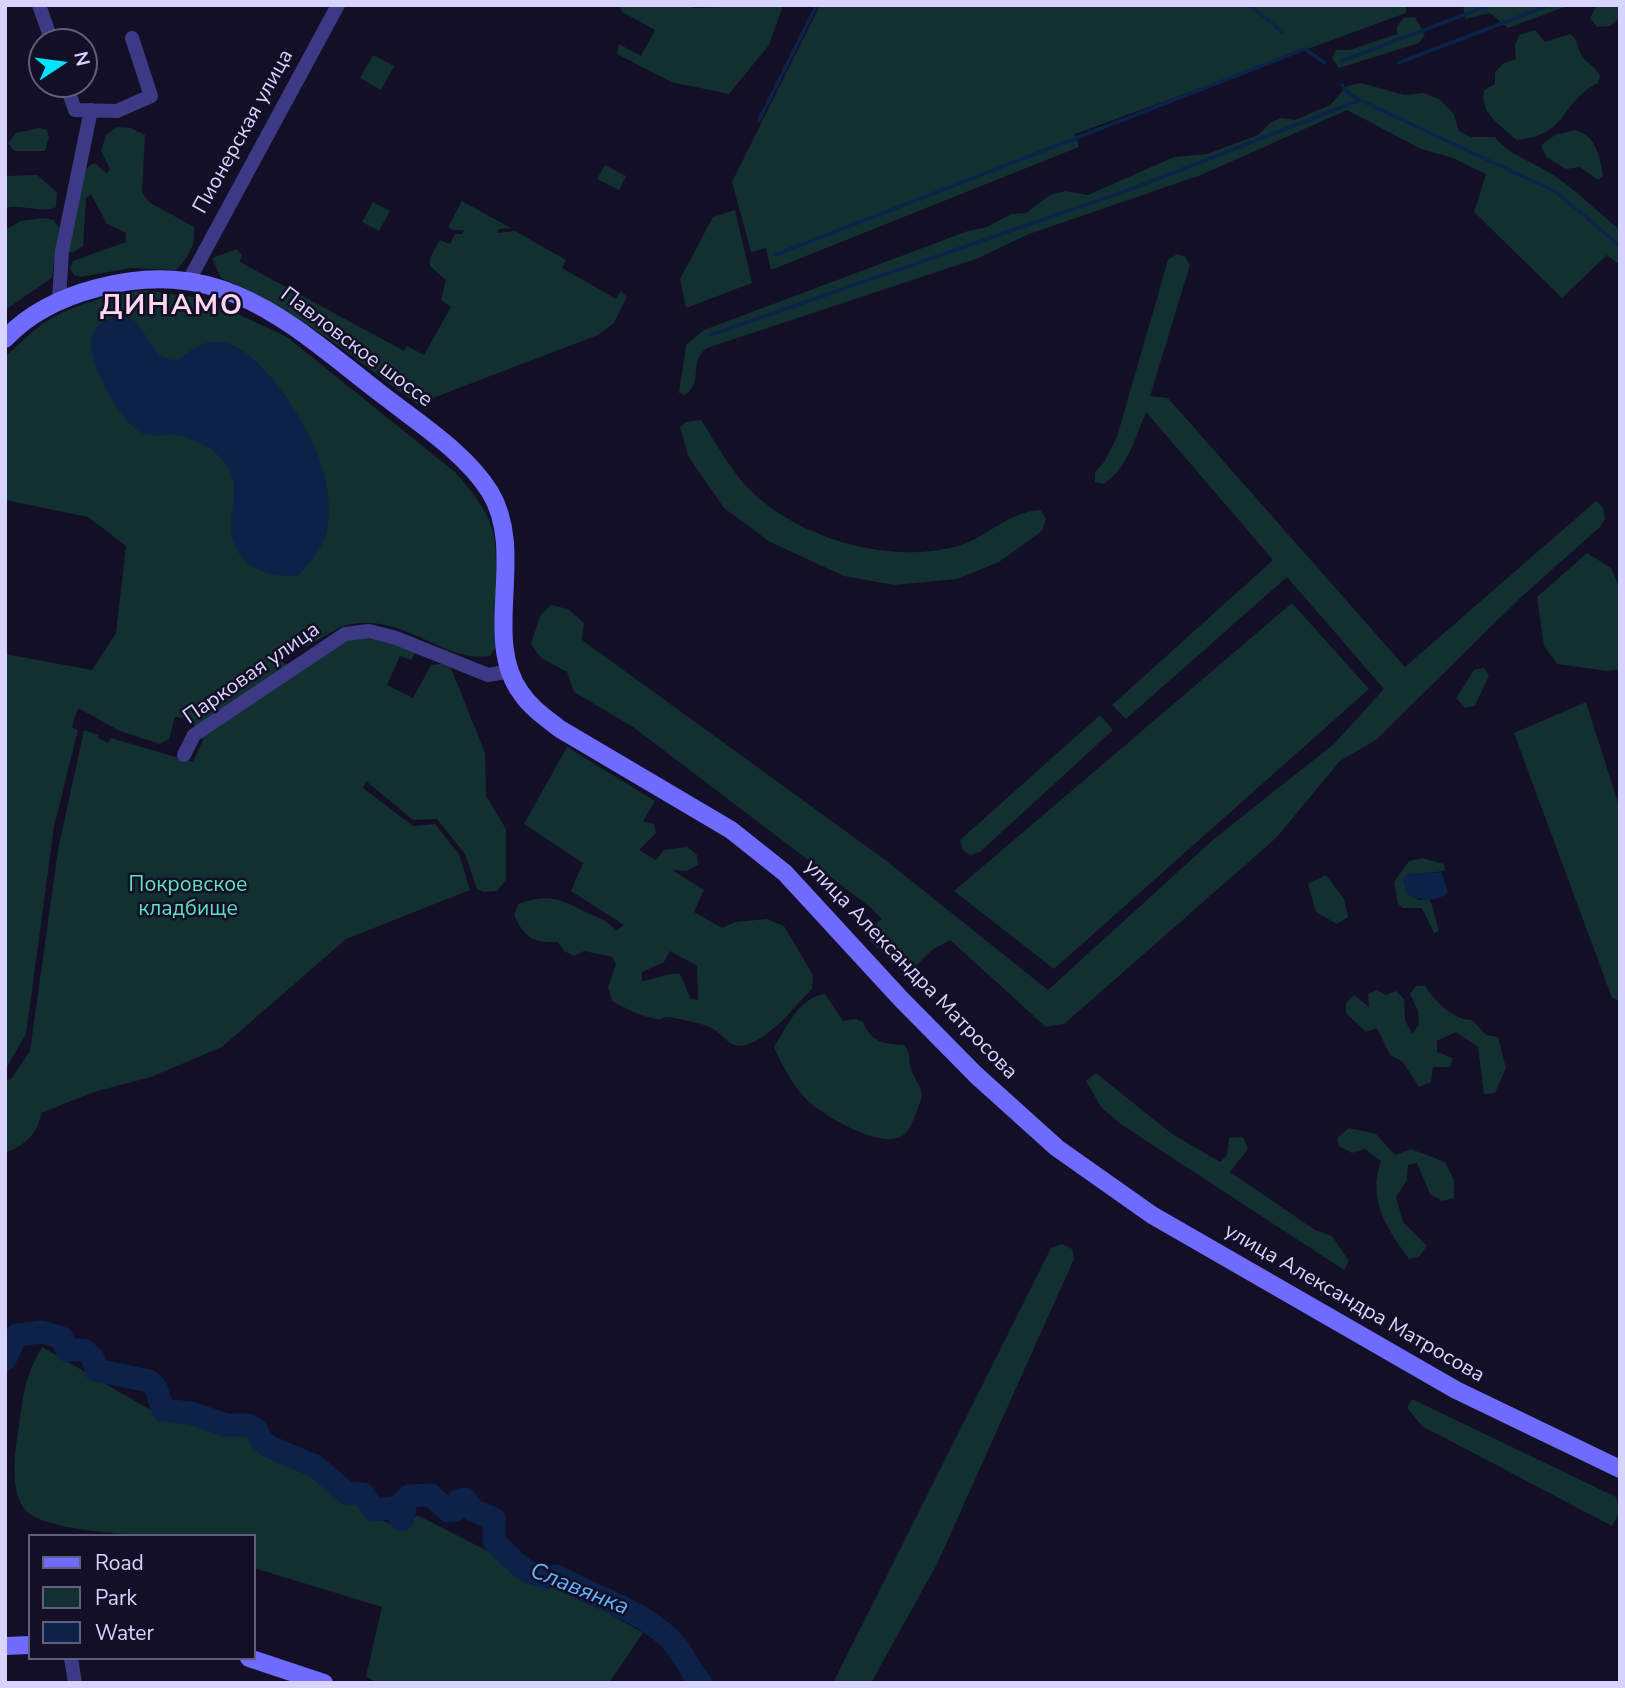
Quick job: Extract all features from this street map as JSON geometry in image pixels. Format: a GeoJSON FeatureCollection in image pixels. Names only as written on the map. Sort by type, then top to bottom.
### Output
{"type":"FeatureCollection","features":[{"type":"Feature","properties":{"kind":"main road","name":"Павловское шоссе"},"geometry":{"type":"LineString","coordinates":[[5,339],[38,312],[59,300],[114,284],[152,279],[189,280],[239,294],[299,331],[455,453],[490,492],[506,536],[505,643],[510,671]]}},
{"type":"Feature","properties":{"kind":"main road","name":"улица Александра Матросова"},"geometry":{"type":"LineString","coordinates":[[510,671],[520,692],[560,729],[731,830],[785,873],[948,1047],[1057,1148],[1152,1215],[1444,1384],[1620,1469]]}},
{"type":"Feature","properties":{"kind":"main road"},"geometry":{"type":"LineString","coordinates":[[5,1646],[28,1645]]}},
{"type":"Feature","properties":{"kind":"main road"},"geometry":{"type":"LineString","coordinates":[[255,1660],[324,1683]]}},
{"type":"Feature","properties":{"kind":"street"},"geometry":{"type":"LineString","coordinates":[[39,5],[47,28]]}},
{"type":"Feature","properties":{"kind":"street","name":"Пионерская улица"},"geometry":{"type":"LineString","coordinates":[[189,280],[338,5]]}},
{"type":"Feature","properties":{"kind":"street"},"geometry":{"type":"LineString","coordinates":[[71,98],[75,110],[117,110],[151,96],[134,54],[132,38]]}},
{"type":"Feature","properties":{"kind":"street"},"geometry":{"type":"LineString","coordinates":[[59,300],[62,251],[91,110]]}},
{"type":"Feature","properties":{"kind":"street","name":"Парковая улица"},"geometry":{"type":"LineString","coordinates":[[184,755],[194,735],[345,634],[369,631],[396,638],[488,675],[510,671]]}},
{"type":"Feature","properties":{"kind":"street"},"geometry":{"type":"LineString","coordinates":[[72,1660],[75,1683]]}},
{"type":"Feature","properties":{"kind":"green space"},"geometry":{"type":"Polygon","coordinates":[[[619,5],[690,5],[694,8],[783,5],[769,45],[729,94],[671,82],[617,54],[619,44],[641,56],[655,30],[622,12],[619,5]]]}},
{"type":"Feature","properties":{"kind":"green space"},"geometry":{"type":"Polygon","coordinates":[[[820,5],[1406,5],[1406,13],[1075,134],[1079,147],[771,270],[766,248],[751,252],[732,182],[820,5]]]}},
{"type":"Feature","properties":{"kind":"green space"},"geometry":{"type":"Polygon","coordinates":[[[1463,5],[1570,5],[1508,28],[1490,13],[1465,19],[1463,5]]]}},
{"type":"Feature","properties":{"kind":"green space"},"geometry":{"type":"Polygon","coordinates":[[[1597,5],[1620,5],[1620,18],[1610,26],[1597,27],[1590,18],[1597,5]]]}},
{"type":"Feature","properties":{"kind":"green space"},"geometry":{"type":"Polygon","coordinates":[[[1415,17],[1425,35],[1419,43],[1339,68],[1332,58],[1336,50],[1350,50],[1397,34],[1397,26],[1404,18],[1415,17]]]}},
{"type":"Feature","properties":{"kind":"green space"},"geometry":{"type":"Polygon","coordinates":[[[1535,30],[1545,42],[1570,34],[1573,36],[1583,57],[1600,76],[1598,83],[1585,91],[1547,132],[1517,140],[1488,112],[1483,98],[1484,90],[1495,84],[1495,72],[1504,63],[1516,59],[1515,45],[1519,35],[1535,30]]]}},
{"type":"Feature","properties":{"kind":"green space"},"geometry":{"type":"Polygon","coordinates":[[[373,55],[394,66],[381,90],[360,78],[373,55]]]}},
{"type":"Feature","properties":{"kind":"green space"},"geometry":{"type":"Polygon","coordinates":[[[1361,83],[1405,95],[1423,93],[1439,99],[1454,114],[1459,131],[1471,137],[1495,137],[1515,154],[1555,176],[1620,230],[1620,265],[1607,255],[1562,298],[1474,212],[1486,174],[1453,158],[1421,149],[1347,110],[1201,175],[1029,234],[976,259],[707,348],[698,359],[691,390],[685,395],[679,393],[686,345],[704,330],[968,231],[987,227],[1011,214],[1026,213],[1050,195],[1065,191],[1088,195],[1174,157],[1207,154],[1258,135],[1270,123],[1281,118],[1295,120],[1330,105],[1347,86],[1361,83]]]}},
{"type":"Feature","properties":{"kind":"green space"},"geometry":{"type":"Polygon","coordinates":[[[117,127],[131,128],[145,135],[142,192],[149,202],[194,227],[191,250],[176,270],[131,268],[80,277],[74,275],[70,268],[73,261],[126,242],[126,233],[107,224],[91,194],[86,198],[83,246],[72,253],[64,249],[77,187],[88,168],[95,163],[107,174],[110,169],[101,151],[106,135],[117,127]]]}},
{"type":"Feature","properties":{"kind":"green space"},"geometry":{"type":"Polygon","coordinates":[[[39,128],[47,130],[49,137],[45,151],[14,151],[8,143],[16,133],[39,128]]]}},
{"type":"Feature","properties":{"kind":"green space"},"geometry":{"type":"Polygon","coordinates":[[[1574,130],[1587,136],[1596,147],[1603,176],[1598,180],[1580,167],[1566,169],[1546,157],[1541,145],[1555,135],[1574,130]]]}},
{"type":"Feature","properties":{"kind":"green space"},"geometry":{"type":"Polygon","coordinates":[[[605,165],[626,176],[619,190],[597,179],[605,165]]]}},
{"type":"Feature","properties":{"kind":"green space"},"geometry":{"type":"Polygon","coordinates":[[[37,175],[57,192],[56,207],[5,208],[5,176],[37,175]]]}},
{"type":"Feature","properties":{"kind":"green space"},"geometry":{"type":"Polygon","coordinates":[[[462,201],[511,228],[499,229],[497,233],[515,231],[566,260],[562,268],[616,299],[621,291],[627,297],[614,323],[598,335],[417,404],[298,319],[221,278],[212,258],[237,249],[242,255],[240,262],[404,351],[407,346],[424,355],[451,307],[441,300],[446,280],[430,266],[430,258],[440,240],[450,244],[455,234],[462,234],[464,230],[448,227],[462,201]]]}},
{"type":"Feature","properties":{"kind":"green space"},"geometry":{"type":"Polygon","coordinates":[[[373,202],[390,211],[379,231],[362,222],[373,202]]]}},
{"type":"Feature","properties":{"kind":"green space"},"geometry":{"type":"Polygon","coordinates":[[[735,210],[752,283],[686,308],[680,279],[713,217],[735,210]]]}},
{"type":"Feature","properties":{"kind":"green space"},"geometry":{"type":"Polygon","coordinates":[[[43,218],[54,220],[59,228],[52,278],[5,310],[5,230],[21,221],[43,218]]]}},
{"type":"Feature","properties":{"kind":"green space"},"geometry":{"type":"Polygon","coordinates":[[[1177,254],[1185,257],[1190,265],[1150,396],[1168,398],[1405,667],[1596,501],[1603,508],[1605,519],[1600,527],[1519,599],[1376,740],[1340,761],[1276,838],[1064,1024],[1046,1027],[950,940],[932,950],[912,970],[903,971],[869,940],[866,930],[882,919],[870,907],[633,727],[574,692],[567,672],[541,658],[531,644],[540,616],[551,605],[568,609],[584,623],[582,640],[884,859],[1048,990],[1215,838],[1334,744],[1384,689],[1287,577],[1126,719],[1112,705],[1273,560],[1146,412],[1120,469],[1104,484],[1095,482],[1095,472],[1105,461],[1117,437],[1168,260],[1177,254]]]}},
{"type":"Feature","properties":{"kind":"green space","name":"Покровское кладбище"},"geometry":{"type":"Polygon","coordinates":[[[145,290],[206,299],[287,337],[456,473],[481,505],[492,528],[496,554],[495,649],[490,656],[455,652],[403,630],[365,623],[339,628],[306,647],[303,643],[287,648],[280,659],[285,664],[295,662],[354,635],[417,650],[411,660],[400,656],[387,685],[413,698],[431,665],[441,664],[451,668],[485,753],[486,796],[506,829],[506,880],[497,891],[484,892],[477,889],[465,854],[437,819],[413,820],[366,781],[363,788],[413,826],[435,824],[459,854],[470,890],[346,939],[222,1047],[151,1077],[94,1092],[41,1113],[34,1133],[18,1147],[5,1153],[5,1080],[11,1079],[30,1051],[58,850],[84,730],[99,735],[98,738],[108,743],[111,738],[193,762],[203,740],[193,724],[186,719],[175,717],[169,739],[160,744],[120,731],[78,708],[72,727],[78,730],[54,827],[26,1034],[5,1070],[5,654],[92,670],[116,633],[126,546],[88,517],[5,500],[5,357],[42,324],[65,311],[119,294],[145,290]]]}},
{"type":"Feature","properties":{"kind":"green space"},"geometry":{"type":"Polygon","coordinates":[[[701,420],[724,457],[750,490],[793,522],[845,543],[901,552],[928,551],[965,543],[1007,520],[1029,512],[1041,510],[1046,519],[1042,531],[999,562],[957,579],[894,585],[844,576],[770,542],[724,508],[688,456],[680,427],[686,422],[701,420]]]}},
{"type":"Feature","properties":{"kind":"green space"},"geometry":{"type":"Polygon","coordinates":[[[1587,553],[1611,568],[1620,588],[1620,669],[1607,671],[1557,664],[1544,646],[1537,597],[1587,553]]]}},
{"type":"Feature","properties":{"kind":"green space"},"geometry":{"type":"Polygon","coordinates":[[[1292,603],[1369,689],[1054,969],[954,891],[1292,603]]]}},
{"type":"Feature","properties":{"kind":"green space"},"geometry":{"type":"Polygon","coordinates":[[[1484,668],[1489,675],[1475,706],[1465,708],[1456,698],[1474,670],[1484,668]]]}},
{"type":"Feature","properties":{"kind":"green space"},"geometry":{"type":"Polygon","coordinates":[[[1586,702],[1620,809],[1620,1001],[1612,998],[1514,733],[1586,702]]]}},
{"type":"Feature","properties":{"kind":"green space"},"geometry":{"type":"Polygon","coordinates":[[[1100,715],[1113,730],[980,852],[970,855],[963,850],[960,840],[1100,715]]]}},
{"type":"Feature","properties":{"kind":"green space"},"geometry":{"type":"Polygon","coordinates":[[[567,747],[655,801],[643,821],[654,824],[656,833],[639,850],[656,860],[664,850],[687,847],[697,855],[698,865],[687,871],[672,870],[704,890],[694,912],[722,928],[735,922],[767,919],[784,926],[813,975],[812,989],[765,1036],[740,1046],[730,1043],[714,1029],[706,1026],[670,1017],[651,1018],[612,1001],[608,987],[616,964],[612,957],[584,951],[574,956],[564,951],[558,942],[530,938],[514,915],[518,904],[546,898],[562,901],[600,918],[616,931],[624,925],[571,891],[583,863],[524,824],[567,747]],[[670,951],[664,962],[642,972],[642,981],[680,974],[691,999],[698,1000],[697,966],[670,951]]]}},
{"type":"Feature","properties":{"kind":"green space"},"geometry":{"type":"Polygon","coordinates":[[[1422,858],[1444,864],[1445,871],[1407,875],[1418,900],[1430,899],[1439,931],[1434,933],[1422,908],[1403,908],[1398,904],[1394,882],[1409,861],[1422,858]]]}},
{"type":"Feature","properties":{"kind":"green space"},"geometry":{"type":"Polygon","coordinates":[[[1326,875],[1344,899],[1348,917],[1337,924],[1316,912],[1308,884],[1326,875]]]}},
{"type":"Feature","properties":{"kind":"green space"},"geometry":{"type":"Polygon","coordinates":[[[1416,986],[1425,986],[1440,1004],[1452,1013],[1472,1020],[1486,1035],[1498,1037],[1506,1068],[1495,1093],[1484,1094],[1478,1047],[1456,1032],[1437,1041],[1437,1052],[1453,1058],[1450,1067],[1433,1067],[1431,1082],[1419,1087],[1403,1062],[1390,1055],[1377,1028],[1366,1032],[1346,1013],[1346,1003],[1354,995],[1369,1007],[1368,994],[1377,990],[1386,995],[1396,991],[1404,999],[1405,1020],[1412,1034],[1419,1025],[1418,1011],[1410,994],[1416,986]]]}},
{"type":"Feature","properties":{"kind":"green space"},"geometry":{"type":"Polygon","coordinates":[[[825,994],[843,1021],[856,1019],[863,1022],[874,1038],[884,1043],[904,1045],[907,1049],[911,1070],[922,1096],[912,1123],[902,1136],[881,1138],[840,1123],[809,1102],[785,1069],[774,1047],[801,1007],[825,994]]]}},
{"type":"Feature","properties":{"kind":"green space"},"geometry":{"type":"Polygon","coordinates":[[[1096,1073],[1172,1134],[1220,1162],[1227,1155],[1229,1138],[1243,1137],[1248,1149],[1230,1172],[1315,1230],[1332,1236],[1349,1261],[1344,1270],[1122,1125],[1101,1107],[1086,1081],[1096,1073]]]}},
{"type":"Feature","properties":{"kind":"green space"},"geometry":{"type":"Polygon","coordinates":[[[1349,1128],[1376,1134],[1395,1155],[1411,1149],[1445,1162],[1454,1180],[1454,1198],[1442,1201],[1430,1194],[1417,1163],[1408,1165],[1407,1180],[1396,1197],[1403,1222],[1427,1246],[1419,1257],[1409,1259],[1393,1237],[1382,1213],[1376,1189],[1381,1161],[1365,1149],[1352,1153],[1339,1146],[1337,1138],[1349,1128]]]}},
{"type":"Feature","properties":{"kind":"green space"},"geometry":{"type":"Polygon","coordinates":[[[1062,1244],[1072,1249],[1074,1259],[937,1564],[871,1683],[833,1683],[1051,1248],[1062,1244]]]}},
{"type":"Feature","properties":{"kind":"green space"},"geometry":{"type":"Polygon","coordinates":[[[42,1347],[156,1413],[211,1429],[247,1432],[272,1455],[298,1464],[355,1497],[368,1517],[404,1527],[417,1515],[594,1605],[643,1633],[609,1683],[377,1683],[366,1676],[382,1607],[256,1569],[256,1534],[131,1534],[94,1531],[62,1526],[37,1518],[23,1507],[15,1481],[15,1451],[25,1388],[42,1347]]]}},
{"type":"Feature","properties":{"kind":"green space"},"geometry":{"type":"Polygon","coordinates":[[[1412,1399],[1616,1497],[1620,1511],[1612,1526],[1422,1426],[1407,1408],[1412,1399]]]}},
{"type":"Feature","properties":{"kind":"water"},"geometry":{"type":"Polygon","coordinates":[[[123,315],[138,325],[153,348],[167,359],[177,360],[202,344],[220,342],[236,347],[267,373],[296,412],[316,450],[324,473],[329,519],[324,541],[299,575],[273,575],[251,566],[242,558],[232,536],[233,478],[226,464],[215,452],[187,438],[145,434],[136,429],[117,407],[100,377],[91,350],[91,339],[95,329],[103,322],[123,315]]]}},
{"type":"Feature","properties":{"kind":"water"},"geometry":{"type":"Polygon","coordinates":[[[1442,872],[1448,893],[1428,900],[1407,894],[1403,879],[1407,875],[1442,872]]]}},
{"type":"Feature","properties":{"kind":"waterway"},"geometry":{"type":"LineString","coordinates":[[759,120],[817,5]]}},
{"type":"Feature","properties":{"kind":"waterway"},"geometry":{"type":"LineString","coordinates":[[1250,5],[1282,32]]}},
{"type":"Feature","properties":{"kind":"waterway"},"geometry":{"type":"LineString","coordinates":[[1342,61],[1490,5]]}},
{"type":"Feature","properties":{"kind":"waterway"},"geometry":{"type":"LineString","coordinates":[[1398,63],[1550,5]]}},
{"type":"Feature","properties":{"kind":"waterway"},"geometry":{"type":"LineString","coordinates":[[775,255],[1305,49],[1325,63]]}},
{"type":"Feature","properties":{"kind":"waterway"},"geometry":{"type":"LineString","coordinates":[[1342,85],[1348,93],[1360,100],[1556,192],[1620,246]]}},
{"type":"Feature","properties":{"kind":"waterway"},"geometry":{"type":"LineString","coordinates":[[710,335],[1134,188],[1360,100]]}},
{"type":"Feature","properties":{"kind":"waterway","name":"Славянка"},"geometry":{"type":"LineString","coordinates":[[5,1359],[17,1335],[42,1332],[62,1338],[67,1350],[84,1350],[93,1358],[96,1370],[149,1381],[156,1388],[163,1410],[191,1413],[226,1425],[248,1425],[256,1429],[261,1440],[270,1447],[315,1466],[347,1493],[363,1494],[374,1510],[393,1508],[402,1520],[405,1509],[402,1503],[409,1496],[431,1495],[448,1511],[455,1510],[459,1500],[465,1499],[473,1510],[494,1519],[494,1541],[514,1561],[538,1575],[557,1576],[652,1624],[677,1647],[701,1683]]}},
{"type":"Feature","properties":{"kind":"district","name":"ДИНАМО"},"geometry":{"type":"Point","coordinates":[172,307]}}]}
